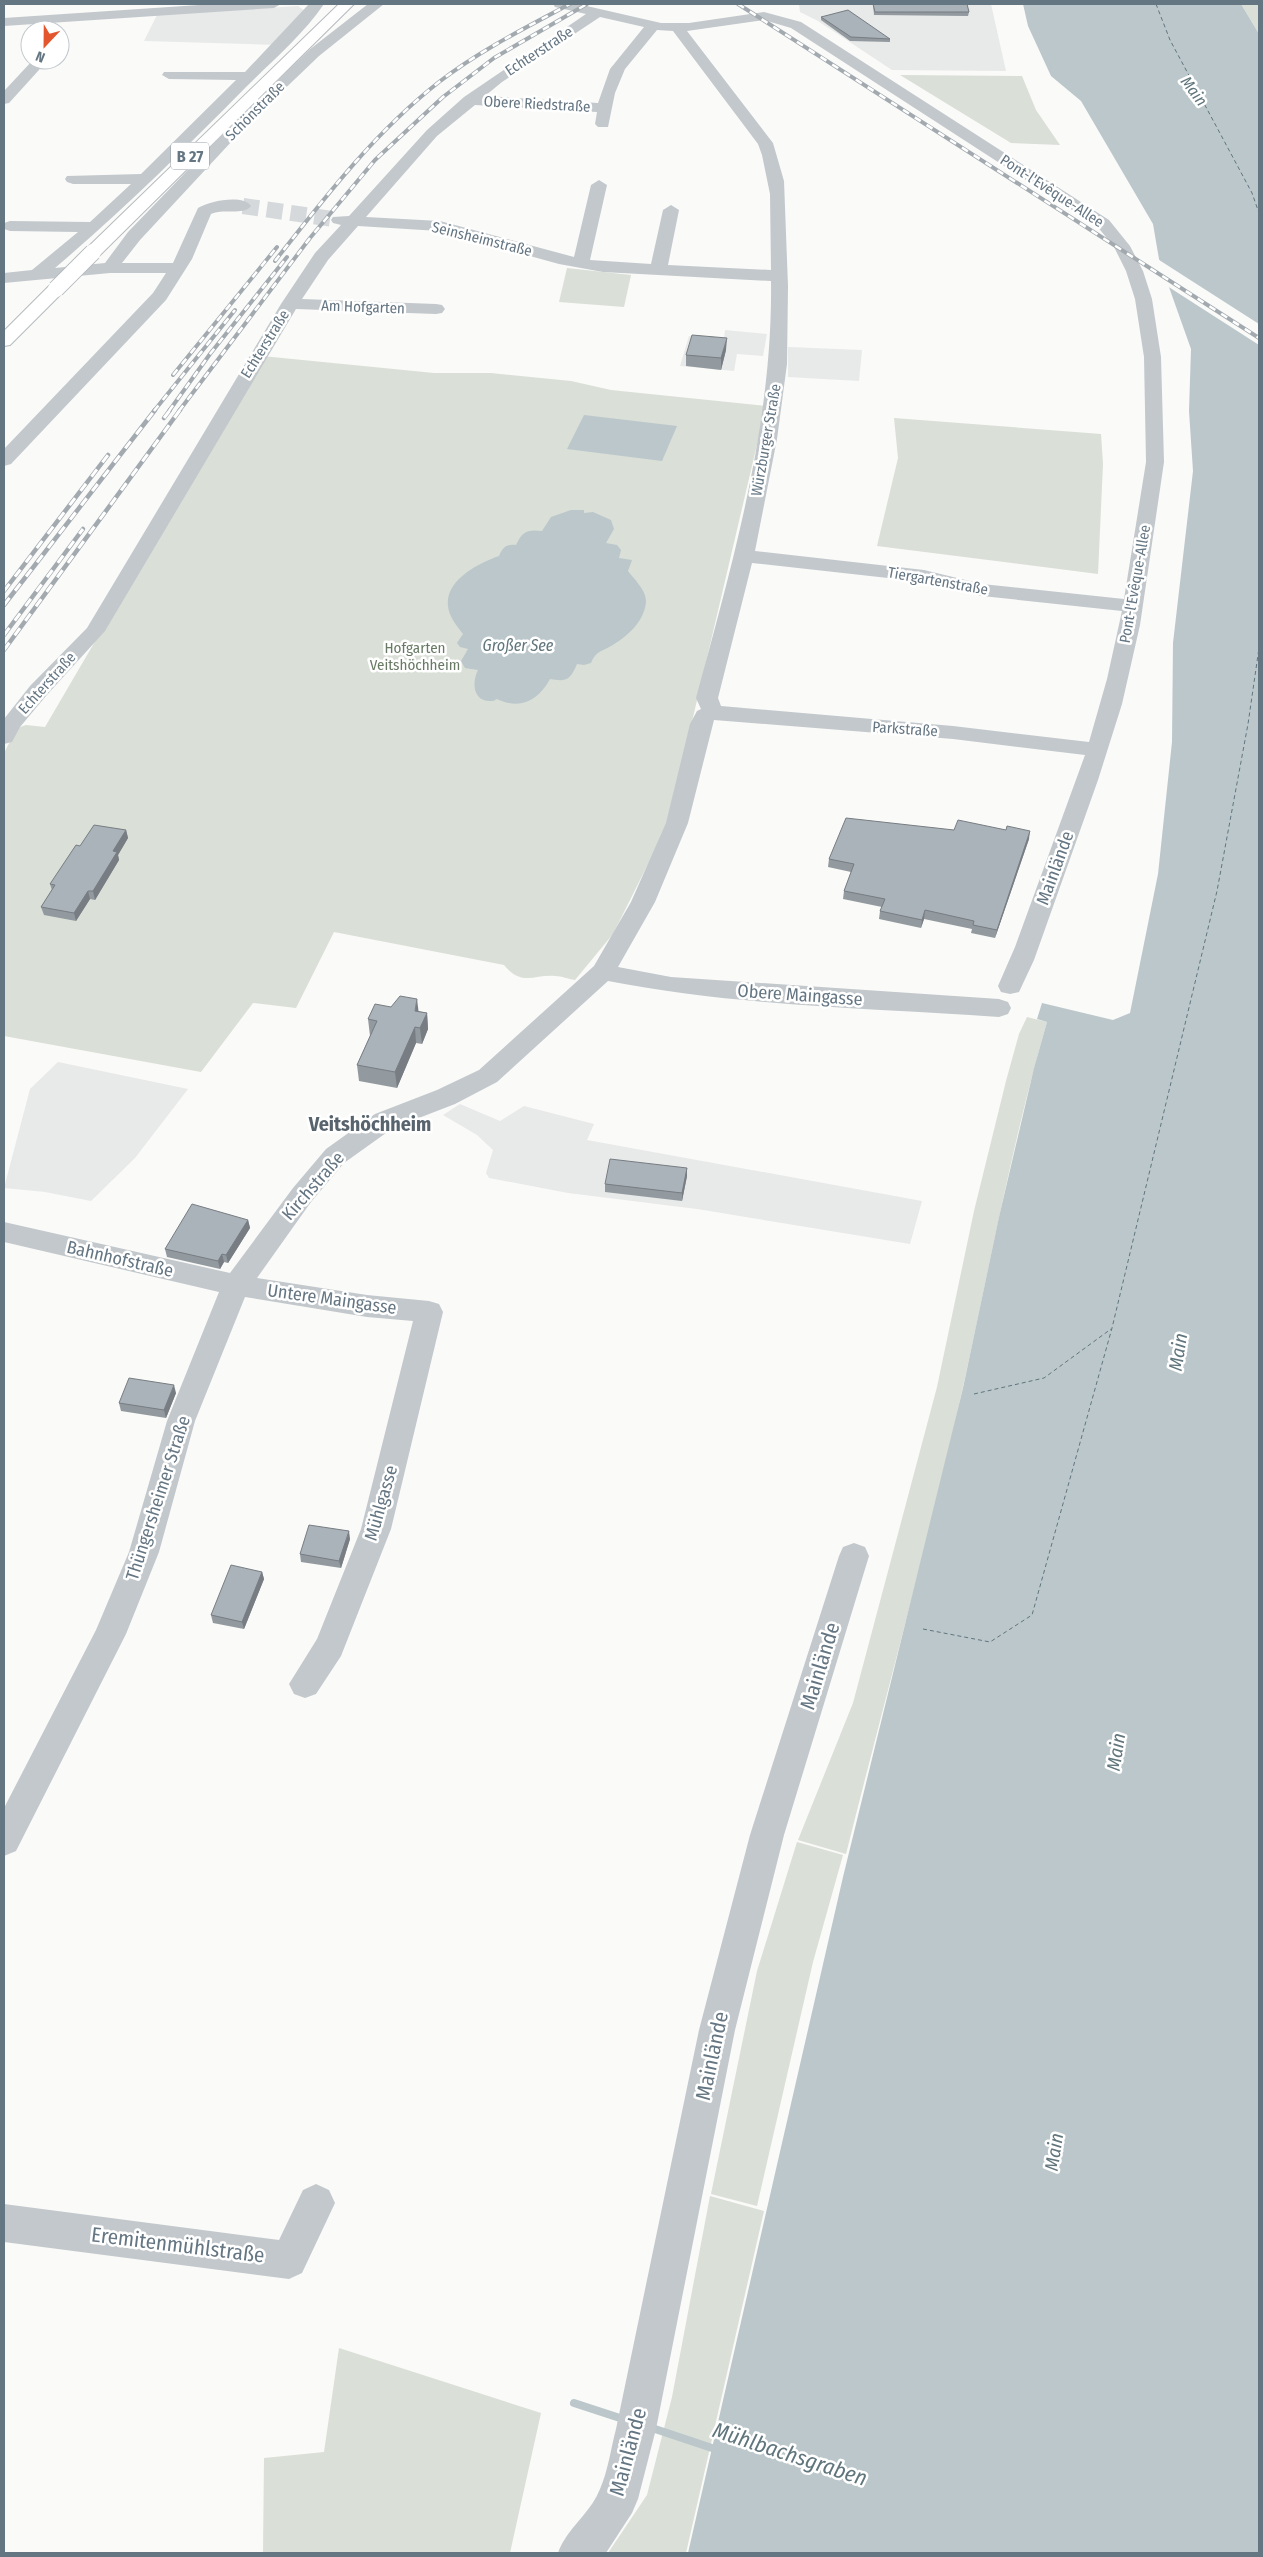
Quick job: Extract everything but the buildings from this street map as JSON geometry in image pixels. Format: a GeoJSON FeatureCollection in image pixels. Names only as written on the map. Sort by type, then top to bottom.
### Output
{"type":"FeatureCollection","features":[{"type":"Feature","properties":{"kind":"main road","name":"B 27"},"geometry":{"type":"LineString","coordinates":[[4,341],[344,7]]}},
{"type":"Feature","properties":{"kind":"street"},"geometry":{"type":"LineString","coordinates":[[59,20],[60,4]]}},
{"type":"Feature","properties":{"kind":"street"},"geometry":{"type":"LineString","coordinates":[[70,23],[274,4]]}},
{"type":"Feature","properties":{"kind":"street"},"geometry":{"type":"LineString","coordinates":[[38,274],[94,227],[145,179],[286,38],[317,4]]}},
{"type":"Feature","properties":{"kind":"street","name":"Schönstraße"},"geometry":{"type":"LineString","coordinates":[[110,268],[134,236],[241,123],[314,52],[377,4]]}},
{"type":"Feature","properties":{"kind":"street"},"geometry":{"type":"LineString","coordinates":[[560,4],[666,27]]}},
{"type":"Feature","properties":{"kind":"street","name":"Würzburger Straße"},"geometry":{"type":"LineString","coordinates":[[662,10],[667,17],[666,27],[687,43],[760,132],[774,160],[778,207],[780,276],[774,403],[744,556],[707,698],[713,712]]}},
{"type":"Feature","properties":{"kind":"street","name":"Echterstraße"},"geometry":{"type":"LineString","coordinates":[[4,737],[10,725],[38,691],[95,631],[290,304],[321,257],[432,133],[469,100],[544,46],[597,13]]}},
{"type":"Feature","properties":{"kind":"street","name":"Pont-l'Evêque-Allee"},"geometry":{"type":"LineString","coordinates":[[666,27],[764,16],[796,25],[1103,223],[1112,233],[1128,258],[1151,331],[1155,462],[1118,680],[1097,750]]}},
{"type":"Feature","properties":{"kind":"street"},"geometry":{"type":"LineString","coordinates":[[4,22],[20,23]]}},
{"type":"Feature","properties":{"kind":"street"},"geometry":{"type":"LineString","coordinates":[[603,124],[613,75],[619,63],[666,27]]}},
{"type":"Feature","properties":{"kind":"street"},"geometry":{"type":"LineString","coordinates":[[4,100],[32,70]]}},
{"type":"Feature","properties":{"kind":"street"},"geometry":{"type":"LineString","coordinates":[[169,75],[246,76]]}},
{"type":"Feature","properties":{"kind":"street","name":"Obere Riedstraße"},"geometry":{"type":"LineString","coordinates":[[469,100],[605,108]]}},
{"type":"Feature","properties":{"kind":"street"},"geometry":{"type":"LineString","coordinates":[[73,179],[145,179]]}},
{"type":"Feature","properties":{"kind":"street"},"geometry":{"type":"LineString","coordinates":[[581,264],[599,185]]}},
{"type":"Feature","properties":{"kind":"street"},"geometry":{"type":"LineString","coordinates":[[4,460],[160,296],[179,268],[196,234],[204,211],[210,206],[243,206]]}},
{"type":"Feature","properties":{"kind":"street"},"geometry":{"type":"LineString","coordinates":[[659,270],[671,210]]}},
{"type":"Feature","properties":{"kind":"street"},"geometry":{"type":"LineString","coordinates":[[333,219],[352,221]]}},
{"type":"Feature","properties":{"kind":"street","name":"Seinsheimstraße"},"geometry":{"type":"LineString","coordinates":[[352,221],[440,226],[581,264],[780,276]]}},
{"type":"Feature","properties":{"kind":"street"},"geometry":{"type":"LineString","coordinates":[[10,227],[94,227]]}},
{"type":"Feature","properties":{"kind":"street"},"geometry":{"type":"LineString","coordinates":[[4,278],[110,268],[179,268]]}},
{"type":"Feature","properties":{"kind":"street","name":"Am Hofgarten"},"geometry":{"type":"LineString","coordinates":[[290,304],[436,309]]}},
{"type":"Feature","properties":{"kind":"street","name":"Tiergartenstraße"},"geometry":{"type":"LineString","coordinates":[[744,556],[924,576],[982,590],[1132,606]]}},
{"type":"Feature","properties":{"kind":"street"},"geometry":{"type":"LineString","coordinates":[[603,972],[644,902],[676,823],[701,724],[705,716],[713,712]]}},
{"type":"Feature","properties":{"kind":"street","name":"Parkstraße"},"geometry":{"type":"LineString","coordinates":[[713,712],[831,724],[999,736],[1097,750]]}},
{"type":"Feature","properties":{"kind":"street","name":"Mainlände"},"geometry":{"type":"LineString","coordinates":[[1010,986],[1033,934],[1041,903],[1097,750]]}},
{"type":"Feature","properties":{"kind":"street","name":"Obere Maingasse"},"geometry":{"type":"LineString","coordinates":[[603,972],[671,985],[999,1008]]}},
{"type":"Feature","properties":{"kind":"street","name":"Kirchstraße"},"geometry":{"type":"LineString","coordinates":[[236,1285],[302,1195],[335,1156],[384,1121],[446,1097],[488,1076],[603,972]]}},
{"type":"Feature","properties":{"kind":"street","name":"Bahnhofstraße"},"geometry":{"type":"LineString","coordinates":[[4,1232],[236,1285]]}},
{"type":"Feature","properties":{"kind":"street","name":"Untere Maingasse"},"geometry":{"type":"LineString","coordinates":[[236,1285],[367,1306],[429,1312]]}},
{"type":"Feature","properties":{"kind":"street","name":"Thüngersheimer Straße"},"geometry":{"type":"LineString","coordinates":[[4,1840],[36,1783],[110,1634],[144,1552],[181,1421],[236,1285]]}},
{"type":"Feature","properties":{"kind":"street","name":"Mühlgasse"},"geometry":{"type":"LineString","coordinates":[[305,1684],[330,1646],[376,1529],[429,1312]]}},
{"type":"Feature","properties":{"kind":"street","name":"Mainlände"},"geometry":{"type":"LineString","coordinates":[[578,2553],[588,2544],[618,2499],[639,2415],[717,2030],[767,1835],[854,1556]]}},
{"type":"Feature","properties":{"kind":"street","name":"Eremitenmühlstraße"},"geometry":{"type":"LineString","coordinates":[[4,2223],[289,2260],[316,2203]]}},
{"type":"Feature","properties":{"kind":"shaded area"},"geometry":{"type":"Polygon","coordinates":[[[799,4],[991,4],[1006,71],[892,70],[818,21],[800,12],[799,4]]]}},
{"type":"Feature","properties":{"kind":"shaded area"},"geometry":{"type":"Polygon","coordinates":[[[298,6],[305,11],[278,45],[144,41],[157,15],[298,6]]]}},
{"type":"Feature","properties":{"kind":"shaded area"},"geometry":{"type":"Polygon","coordinates":[[[725,330],[767,334],[763,356],[737,354],[734,371],[680,366],[689,336],[724,338],[725,330]]]}},
{"type":"Feature","properties":{"kind":"shaded area"},"geometry":{"type":"Polygon","coordinates":[[[788,347],[862,350],[859,381],[788,377],[788,347]]]}},
{"type":"Feature","properties":{"kind":"shaded area"},"geometry":{"type":"Polygon","coordinates":[[[58,1062],[188,1089],[135,1158],[91,1201],[45,1192],[4,1188],[30,1089],[58,1062]]]}},
{"type":"Feature","properties":{"kind":"shaded area"},"geometry":{"type":"Polygon","coordinates":[[[460,1104],[500,1121],[524,1106],[594,1124],[587,1140],[922,1201],[910,1244],[697,1209],[568,1193],[489,1178],[486,1173],[493,1150],[477,1135],[443,1115],[460,1104]]]}},
{"type":"Feature","properties":{"kind":"green space"},"geometry":{"type":"Polygon","coordinates":[[[1241,4],[1259,4],[1259,34],[1241,4]]]}},
{"type":"Feature","properties":{"kind":"green space"},"geometry":{"type":"Polygon","coordinates":[[[900,75],[1022,76],[1036,110],[1060,145],[1011,143],[900,75]]]}},
{"type":"Feature","properties":{"kind":"green space"},"geometry":{"type":"Polygon","coordinates":[[[567,268],[631,275],[624,307],[559,302],[567,268]]]}},
{"type":"Feature","properties":{"kind":"green space","name":"Hofgarten Veitshöchheim"},"geometry":{"type":"Polygon","coordinates":[[[262,356],[434,373],[491,373],[571,381],[611,390],[766,406],[668,824],[613,934],[575,980],[560,976],[523,978],[511,972],[504,965],[334,932],[296,1008],[253,1003],[201,1072],[4,1036],[4,753],[17,728],[26,725],[45,727],[262,356]]]}},
{"type":"Feature","properties":{"kind":"green space"},"geometry":{"type":"Polygon","coordinates":[[[894,418],[1101,434],[1103,464],[1098,574],[877,546],[898,458],[894,418]]]}},
{"type":"Feature","properties":{"kind":"green space"},"geometry":{"type":"Polygon","coordinates":[[[1027,1017],[1047,1022],[1012,1158],[963,1387],[935,1504],[846,1854],[798,1840],[853,1703],[937,1387],[974,1211],[1006,1081],[1019,1034],[1027,1017]]]}},
{"type":"Feature","properties":{"kind":"green space"},"geometry":{"type":"Polygon","coordinates":[[[797,1842],[843,1855],[813,1962],[757,2206],[711,2194],[757,1971],[797,1842]]]}},
{"type":"Feature","properties":{"kind":"green space"},"geometry":{"type":"Polygon","coordinates":[[[710,2196],[764,2211],[686,2553],[608,2553],[647,2495],[672,2397],[710,2196]]]}},
{"type":"Feature","properties":{"kind":"green space"},"geometry":{"type":"Polygon","coordinates":[[[339,2348],[541,2413],[510,2553],[263,2553],[264,2458],[324,2452],[339,2348]]]}},
{"type":"Feature","properties":{"kind":"water","name":"Main"},"geometry":{"type":"Polygon","coordinates":[[[1023,4],[1241,4],[1259,34],[1259,2553],[688,2553],[843,1877],[963,1388],[999,1217],[1034,1068],[1047,1022],[1037,1019],[1042,1003],[1113,1020],[1130,1013],[1158,874],[1172,742],[1173,643],[1193,471],[1189,411],[1191,349],[1159,259],[1153,224],[1081,101],[1051,76],[1028,26],[1023,4]]]}},
{"type":"Feature","properties":{"kind":"water"},"geometry":{"type":"Polygon","coordinates":[[[584,415],[677,426],[662,461],[567,449],[584,415]]]}},
{"type":"Feature","properties":{"kind":"water","name":"Großer See"},"geometry":{"type":"Polygon","coordinates":[[[571,510],[584,510],[584,513],[593,512],[611,520],[614,529],[606,543],[617,545],[621,550],[619,558],[632,560],[628,571],[644,593],[645,608],[639,622],[629,633],[597,654],[591,663],[577,664],[567,679],[550,679],[534,698],[515,704],[496,699],[494,701],[485,700],[477,695],[475,690],[478,670],[465,668],[461,661],[468,649],[460,647],[457,643],[463,634],[450,614],[448,606],[452,588],[473,568],[499,556],[505,547],[516,545],[520,537],[526,532],[542,531],[551,517],[571,510]]]}},
{"type":"Feature","properties":{"kind":"pier"},"geometry":{"type":"Polygon","coordinates":[[[1156,258],[1259,324],[1259,345],[1164,284],[1156,258]]]}},
{"type":"Feature","properties":{"kind":"waterway","name":"Mühlbachsgraben"},"geometry":{"type":"LineString","coordinates":[[574,2403],[626,2420]]}},
{"type":"Feature","properties":{"kind":"waterway","name":"Mühlbachsgraben"},"geometry":{"type":"LineString","coordinates":[[649,2427],[718,2450]]}},
{"type":"Feature","properties":{"kind":"ferry route"},"geometry":{"type":"LineString","coordinates":[[1156,4],[1170,40],[1252,193],[1259,213]]}},
{"type":"Feature","properties":{"kind":"ferry route"},"geometry":{"type":"LineString","coordinates":[[923,1629],[990,1642],[1032,1615],[1112,1328],[1217,891],[1248,724],[1259,648]]}},
{"type":"Feature","properties":{"kind":"ferry route"},"geometry":{"type":"LineString","coordinates":[[974,1394],[1044,1378],[1111,1329]]}},
{"type":"Feature","properties":{"kind":"tunnel"},"geometry":{"type":"LineString","coordinates":[[243,206],[333,219]]}},
{"type":"Feature","properties":{"kind":"railway"},"geometry":{"type":"LineString","coordinates":[[275,261],[352,166],[393,122],[416,101],[470,60],[570,4]]}},
{"type":"Feature","properties":{"kind":"railway"},"geometry":{"type":"LineString","coordinates":[[179,411],[310,238],[375,160],[443,97],[494,58],[587,4]]}},
{"type":"Feature","properties":{"kind":"railway"},"geometry":{"type":"LineString","coordinates":[[738,4],[1259,338]]}},
{"type":"Feature","properties":{"kind":"railway"},"geometry":{"type":"LineString","coordinates":[[173,375],[277,247]]}},
{"type":"Feature","properties":{"kind":"railway"},"geometry":{"type":"LineString","coordinates":[[169,411],[210,354],[287,257]]}},
{"type":"Feature","properties":{"kind":"railway"},"geometry":{"type":"LineString","coordinates":[[154,411],[235,310]]}},
{"type":"Feature","properties":{"kind":"railway"},"geometry":{"type":"LineString","coordinates":[[4,605],[155,410]]}},
{"type":"Feature","properties":{"kind":"railway"},"geometry":{"type":"LineString","coordinates":[[164,418],[170,410]]}},
{"type":"Feature","properties":{"kind":"railway"},"geometry":{"type":"LineString","coordinates":[[4,650],[180,410]]}},
{"type":"Feature","properties":{"kind":"railway"},"geometry":{"type":"LineString","coordinates":[[4,591],[108,455]]}},
{"type":"Feature","properties":{"kind":"railway"},"geometry":{"type":"LineString","coordinates":[[4,635],[83,529]]}},
{"type":"Feature","properties":{"kind":"district","name":"Veitshöchheim"},"geometry":{"type":"Point","coordinates":[370,1124]}}]}
